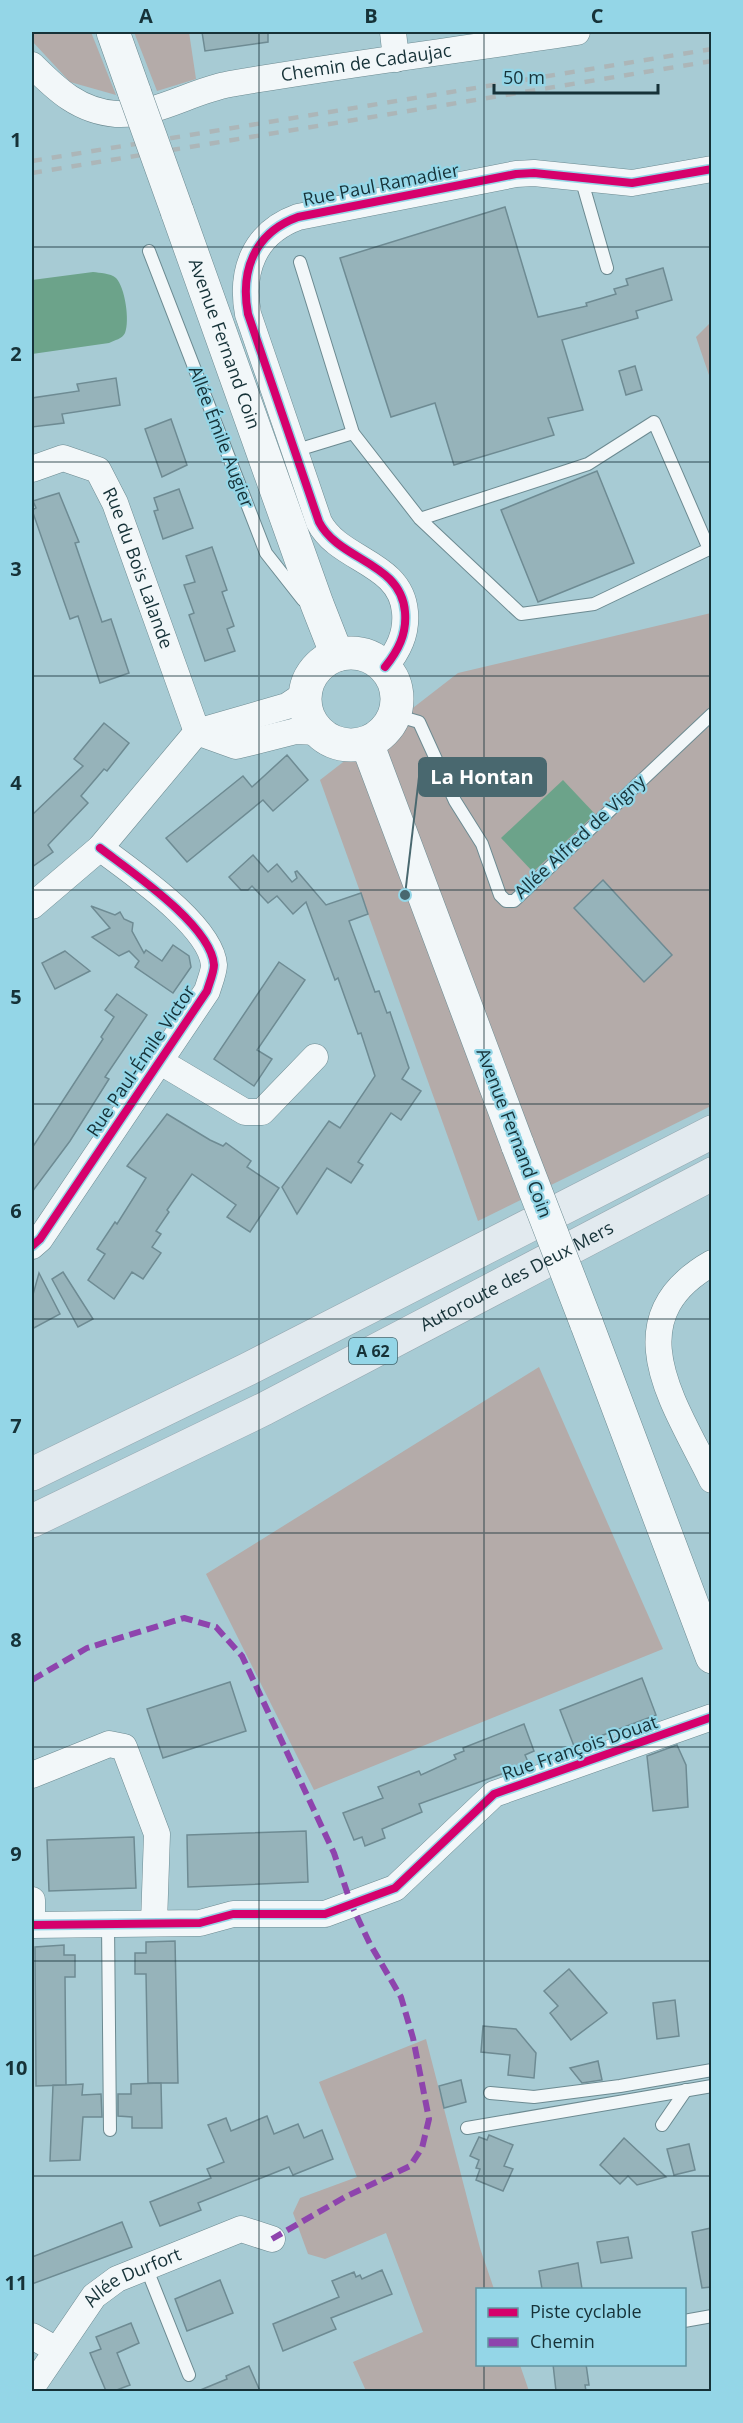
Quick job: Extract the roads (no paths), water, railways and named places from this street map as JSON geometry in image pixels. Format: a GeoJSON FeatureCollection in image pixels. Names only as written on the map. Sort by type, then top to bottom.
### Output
{"type":"FeatureCollection","features":[{"type":"Feature","properties":{"kind":"highway","name":"A 62"},"geometry":{"type":"LineString","coordinates":[[32,1474],[248,1369],[711,1132]]}},
{"type":"Feature","properties":{"kind":"highway","name":"Autoroute des Deux Mers"},"geometry":{"type":"LineString","coordinates":[[32,1521],[264,1409],[711,1174]]}},
{"type":"Feature","properties":{"kind":"main road","name":"Avenue Fernand Coin"},"geometry":{"type":"LineString","coordinates":[[113,32],[316,604],[337,655]]}},
{"type":"Feature","properties":{"kind":"main road"},"geometry":{"type":"LineString","coordinates":[[363,654],[385,667],[396,684],[398,705],[395,715],[379,737],[367,743],[340,745],[318,732],[308,714],[305,694],[315,670],[337,655],[363,654]]}},
{"type":"Feature","properties":{"kind":"main road","name":"Avenue Fernand Coin"},"geometry":{"type":"LineString","coordinates":[[367,743],[711,1657]]}},
{"type":"Feature","properties":{"kind":"street"},"geometry":{"type":"LineString","coordinates":[[393,32],[396,58]]}},
{"type":"Feature","properties":{"kind":"street","name":"Chemin de Cadaujac"},"geometry":{"type":"LineString","coordinates":[[32,65],[64,96],[80,105],[96,111],[137,113],[226,85],[577,32]]}},
{"type":"Feature","properties":{"kind":"street","name":"Rue Paul Ramadier"},"geometry":{"type":"LineString","coordinates":[[385,667],[402,641],[406,615],[402,596],[387,575],[327,534],[319,522],[246,303],[245,282],[249,265],[267,234],[288,220],[307,214],[516,174],[632,183],[711,169]]}},
{"type":"Feature","properties":{"kind":"street","name":"Rue du Bois Lalande"},"geometry":{"type":"LineString","coordinates":[[32,468],[63,458],[98,470],[115,502],[197,732]]}},
{"type":"Feature","properties":{"kind":"street"},"geometry":{"type":"LineString","coordinates":[[32,906],[100,848],[197,732],[287,706],[305,694]]}},
{"type":"Feature","properties":{"kind":"street"},"geometry":{"type":"LineString","coordinates":[[197,732],[236,746],[296,731],[318,732]]}},
{"type":"Feature","properties":{"kind":"street","name":"Rue Paul-Émile Victor"},"geometry":{"type":"LineString","coordinates":[[32,1246],[40,1239],[207,991],[214,964],[205,942],[188,918],[100,848]]}},
{"type":"Feature","properties":{"kind":"street"},"geometry":{"type":"LineString","coordinates":[[159,1061],[244,1112],[262,1112],[315,1057]]}},
{"type":"Feature","properties":{"kind":"street"},"geometry":{"type":"LineString","coordinates":[[711,1263],[685,1281],[671,1297],[662,1316],[657,1345],[665,1382],[711,1480]]}},
{"type":"Feature","properties":{"kind":"street","name":"Rue François Douat"},"geometry":{"type":"LineString","coordinates":[[32,1925],[200,1923],[233,1914],[325,1914],[395,1888],[494,1794],[711,1717]]}},
{"type":"Feature","properties":{"kind":"street"},"geometry":{"type":"LineString","coordinates":[[32,1775],[109,1744],[124,1747],[157,1834],[154,1923]]}},
{"type":"Feature","properties":{"kind":"street"},"geometry":{"type":"LineString","coordinates":[[32,1900],[32,1925]]}},
{"type":"Feature","properties":{"kind":"street","name":"Allée Durfort"},"geometry":{"type":"LineString","coordinates":[[32,2387],[94,2296],[117,2279],[241,2229],[273,2239]]}},
{"type":"Feature","properties":{"kind":"street"},"geometry":{"type":"LineString","coordinates":[[32,2336],[56,2349]]}},
{"type":"Feature","properties":{"kind":"lane"},"geometry":{"type":"LineString","coordinates":[[580,178],[608,268]]}},
{"type":"Feature","properties":{"kind":"lane","name":"Allée Émile Augier"},"geometry":{"type":"LineString","coordinates":[[149,251],[266,553],[304,601],[316,604]]}},
{"type":"Feature","properties":{"kind":"lane"},"geometry":{"type":"LineString","coordinates":[[300,262],[353,433],[420,519],[521,614],[594,604],[709,549],[654,422],[588,464],[420,519]]}},
{"type":"Feature","properties":{"kind":"lane"},"geometry":{"type":"LineString","coordinates":[[294,451],[353,433]]}},
{"type":"Feature","properties":{"kind":"lane","name":"Allée Alfred de Vigny"},"geometry":{"type":"LineString","coordinates":[[395,715],[419,722],[455,801],[482,844],[500,895],[506,901],[514,901],[711,714]]}},
{"type":"Feature","properties":{"kind":"lane"},"geometry":{"type":"LineString","coordinates":[[108,1924],[110,2130]]}},
{"type":"Feature","properties":{"kind":"lane"},"geometry":{"type":"LineString","coordinates":[[490,2093],[534,2097],[620,2086],[711,2070]]}},
{"type":"Feature","properties":{"kind":"lane"},"geometry":{"type":"LineString","coordinates":[[466,2128],[711,2086]]}},
{"type":"Feature","properties":{"kind":"lane"},"geometry":{"type":"LineString","coordinates":[[662,2125],[686,2090]]}},
{"type":"Feature","properties":{"kind":"lane"},"geometry":{"type":"LineString","coordinates":[[146,2267],[189,2375]]}},
{"type":"Feature","properties":{"kind":"lane"},"geometry":{"type":"LineString","coordinates":[[686,2321],[711,2316]]}},
{"type":"Feature","properties":{"kind":"railway"},"geometry":{"type":"LineString","coordinates":[[32,161],[712,49]]}},
{"type":"Feature","properties":{"kind":"railway"},"geometry":{"type":"LineString","coordinates":[[32,173],[712,61]]}},
{"type":"Feature","properties":{"kind":"place","name":"La Hontan"},"geometry":{"type":"Point","coordinates":[405,895]}}]}
